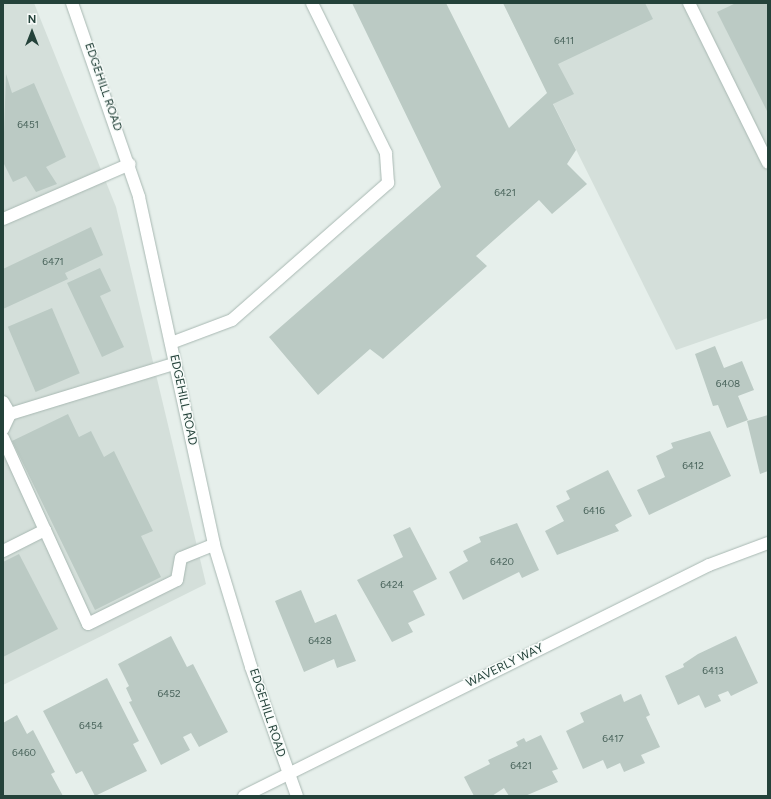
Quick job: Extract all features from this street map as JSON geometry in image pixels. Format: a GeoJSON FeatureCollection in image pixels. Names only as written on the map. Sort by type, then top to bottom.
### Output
{"type":"FeatureCollection","features":[{"type":"Feature","properties":{"kind":"street","name":"EDGEHILL ROAD"},"geometry":{"type":"LineString","coordinates":[[72,3],[130,164],[214,545],[287,774],[297,796]]}},
{"type":"Feature","properties":{"kind":"street"},"geometry":{"type":"LineString","coordinates":[[170,343],[232,320],[388,183],[386,153],[312,3]]}},
{"type":"Feature","properties":{"kind":"street"},"geometry":{"type":"LineString","coordinates":[[689,3],[768,163]]}},
{"type":"Feature","properties":{"kind":"street"},"geometry":{"type":"LineString","coordinates":[[3,219],[130,164]]}},
{"type":"Feature","properties":{"kind":"street"},"geometry":{"type":"LineString","coordinates":[[3,428],[10,414],[174,364]]}},
{"type":"Feature","properties":{"kind":"street"},"geometry":{"type":"LineString","coordinates":[[3,402],[10,414]]}},
{"type":"Feature","properties":{"kind":"street"},"geometry":{"type":"LineString","coordinates":[[3,438],[88,624],[177,580],[180,558],[214,545]]}},
{"type":"Feature","properties":{"kind":"street"},"geometry":{"type":"LineString","coordinates":[[3,551],[45,530]]}},
{"type":"Feature","properties":{"kind":"street","name":"WAVERLY WAY"},"geometry":{"type":"LineString","coordinates":[[244,796],[709,565],[768,543]]}},
{"type":"Feature","properties":{"kind":"shaded area"},"geometry":{"type":"Polygon","coordinates":[[[3,3],[34,3],[116,207],[206,584],[3,685],[3,3]]]}},
{"type":"Feature","properties":{"kind":"shaded area"},"geometry":{"type":"Polygon","coordinates":[[[503,3],[768,3],[768,318],[676,350],[503,3]]]}},
{"type":"Feature","properties":{"kind":"building"},"geometry":{"type":"Polygon","coordinates":[[[352,3],[446,3],[509,128],[547,93],[503,3],[645,3],[653,19],[558,64],[574,94],[553,104],[576,150],[567,164],[587,184],[552,214],[539,200],[476,256],[487,266],[383,359],[370,349],[318,395],[269,337],[441,187],[352,3]]]}},
{"type":"Feature","properties":{"kind":"building"},"geometry":{"type":"Polygon","coordinates":[[[736,3],[768,3],[768,113],[717,12],[736,3]]]}},
{"type":"Feature","properties":{"kind":"building"},"geometry":{"type":"Polygon","coordinates":[[[6,74],[12,93],[34,83],[66,157],[46,167],[57,184],[36,192],[26,176],[13,182],[3,162],[6,74]]]}},
{"type":"Feature","properties":{"kind":"building"},"geometry":{"type":"Polygon","coordinates":[[[91,227],[103,255],[65,273],[68,279],[3,309],[3,269],[91,227]]]}},
{"type":"Feature","properties":{"kind":"building"},"geometry":{"type":"Polygon","coordinates":[[[100,268],[111,291],[100,296],[124,347],[102,357],[67,283],[100,268]]]}},
{"type":"Feature","properties":{"kind":"building"},"geometry":{"type":"Polygon","coordinates":[[[52,308],[80,373],[36,392],[8,327],[52,308]]]}},
{"type":"Feature","properties":{"kind":"building"},"geometry":{"type":"Polygon","coordinates":[[[715,346],[724,368],[742,361],[754,390],[738,396],[748,420],[727,428],[718,405],[713,406],[695,354],[715,346]]]}},
{"type":"Feature","properties":{"kind":"building"},"geometry":{"type":"Polygon","coordinates":[[[68,414],[79,437],[91,431],[104,457],[114,451],[153,531],[141,536],[161,577],[95,610],[12,441],[68,414]]]}},
{"type":"Feature","properties":{"kind":"building"},"geometry":{"type":"Polygon","coordinates":[[[768,415],[768,471],[760,474],[747,421],[768,415]]]}},
{"type":"Feature","properties":{"kind":"building"},"geometry":{"type":"Polygon","coordinates":[[[710,431],[731,476],[649,515],[637,490],[665,477],[656,456],[673,448],[671,443],[710,431]]]}},
{"type":"Feature","properties":{"kind":"building"},"geometry":{"type":"Polygon","coordinates":[[[608,470],[632,516],[615,525],[619,531],[557,555],[545,531],[564,521],[556,506],[570,499],[566,491],[608,470]]]}},
{"type":"Feature","properties":{"kind":"building"},"geometry":{"type":"Polygon","coordinates":[[[517,523],[539,570],[522,578],[519,572],[463,600],[449,572],[468,561],[463,551],[481,542],[479,537],[517,523]]]}},
{"type":"Feature","properties":{"kind":"building"},"geometry":{"type":"Polygon","coordinates":[[[410,527],[437,579],[413,591],[425,615],[408,623],[413,632],[392,642],[357,580],[403,557],[393,535],[410,527]]]}},
{"type":"Feature","properties":{"kind":"building"},"geometry":{"type":"Polygon","coordinates":[[[19,554],[58,629],[3,657],[3,562],[19,554]]]}},
{"type":"Feature","properties":{"kind":"building"},"geometry":{"type":"Polygon","coordinates":[[[301,590],[315,623],[336,614],[356,661],[337,668],[334,659],[304,672],[275,601],[301,590]]]}},
{"type":"Feature","properties":{"kind":"building"},"geometry":{"type":"Polygon","coordinates":[[[171,636],[187,667],[193,664],[228,732],[199,747],[191,733],[183,737],[190,750],[161,765],[129,702],[132,701],[126,688],[129,686],[118,664],[171,636]]]}},
{"type":"Feature","properties":{"kind":"building"},"geometry":{"type":"Polygon","coordinates":[[[736,636],[758,683],[731,696],[728,691],[718,695],[721,701],[705,708],[699,695],[678,705],[665,676],[684,667],[683,664],[698,654],[736,636]]]}},
{"type":"Feature","properties":{"kind":"building"},"geometry":{"type":"Polygon","coordinates":[[[107,678],[139,741],[133,744],[147,771],[95,796],[82,771],[76,774],[43,711],[107,678]]]}},
{"type":"Feature","properties":{"kind":"building"},"geometry":{"type":"Polygon","coordinates":[[[621,694],[624,702],[641,694],[650,715],[646,717],[660,747],[641,755],[645,763],[624,772],[620,763],[607,769],[603,760],[583,769],[566,731],[584,722],[580,713],[621,694]]]}},
{"type":"Feature","properties":{"kind":"building"},"geometry":{"type":"Polygon","coordinates":[[[17,715],[27,734],[33,730],[55,772],[51,774],[63,796],[3,796],[3,723],[17,715]]]}},
{"type":"Feature","properties":{"kind":"building"},"geometry":{"type":"Polygon","coordinates":[[[541,735],[558,769],[552,771],[558,782],[525,796],[509,796],[504,788],[492,796],[474,796],[464,777],[490,764],[488,760],[518,746],[516,742],[524,738],[526,742],[541,735]]]}}]}
